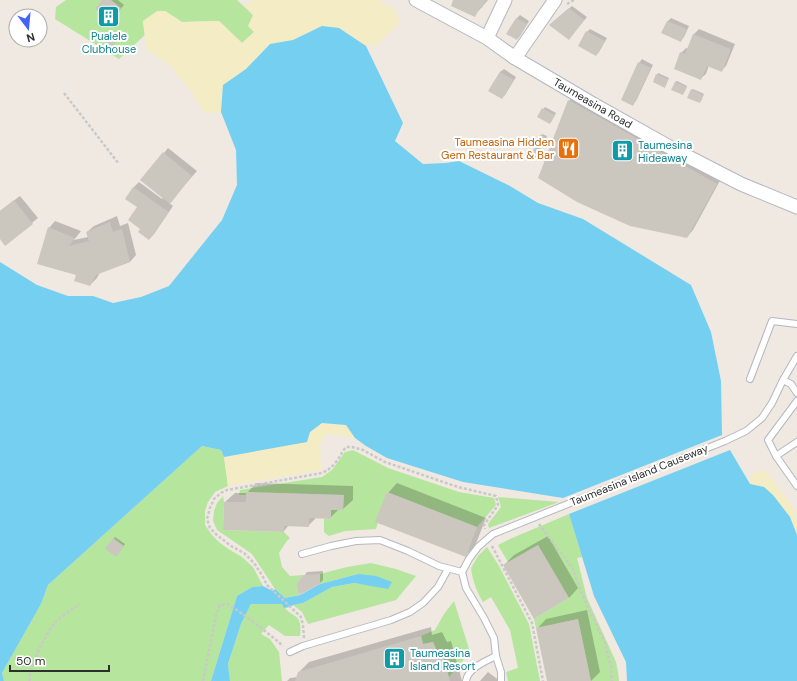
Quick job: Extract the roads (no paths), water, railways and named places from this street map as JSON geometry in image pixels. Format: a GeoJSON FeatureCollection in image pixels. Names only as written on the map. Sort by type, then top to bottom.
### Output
{"type":"FeatureCollection","features":[{"type":"Feature","properties":{"kind":"street","name":"Taumeasina Road"},"geometry":{"type":"LineString","coordinates":[[416,0],[487,38],[516,58],[593,104],[673,149],[740,184],[797,207]]}},
{"type":"Feature","properties":{"kind":"street"},"geometry":{"type":"LineString","coordinates":[[487,38],[505,0]]}},
{"type":"Feature","properties":{"kind":"street"},"geometry":{"type":"LineString","coordinates":[[516,58],[555,0]]}},
{"type":"Feature","properties":{"kind":"lane"},"geometry":{"type":"LineString","coordinates":[[750,379],[772,322],[797,324]]}},
{"type":"Feature","properties":{"kind":"lane","name":"Taumeasina Island Causeway"},"geometry":{"type":"LineString","coordinates":[[462,572],[478,547],[493,534],[725,441],[746,431],[762,418],[772,403],[797,356]]}},
{"type":"Feature","properties":{"kind":"lane"},"geometry":{"type":"LineString","coordinates":[[783,380],[791,384],[797,393]]}},
{"type":"Feature","properties":{"kind":"lane"},"geometry":{"type":"LineString","coordinates":[[797,401],[768,440],[776,456],[797,486]]}},
{"type":"Feature","properties":{"kind":"lane"},"geometry":{"type":"LineString","coordinates":[[776,456],[797,442]]}},
{"type":"Feature","properties":{"kind":"lane"},"geometry":{"type":"LineString","coordinates":[[302,554],[356,541],[380,540],[408,551],[439,566],[462,572],[466,588],[494,638],[496,656],[501,672],[501,681]]}},
{"type":"Feature","properties":{"kind":"lane"},"geometry":{"type":"LineString","coordinates":[[290,652],[303,646],[391,620],[410,612],[423,603],[438,587],[448,569]]}},
{"type":"Feature","properties":{"kind":"lane"},"geometry":{"type":"LineString","coordinates":[[466,681],[467,676],[473,669],[496,656]]}},
{"type":"Feature","properties":{"kind":"water"},"geometry":{"type":"Polygon","coordinates":[[[322,26],[339,28],[366,46],[403,123],[395,141],[423,164],[459,161],[510,186],[538,203],[583,219],[691,285],[711,332],[721,381],[722,435],[563,498],[463,482],[387,458],[355,438],[346,425],[322,423],[310,432],[307,442],[224,457],[221,450],[202,446],[48,585],[41,604],[2,673],[4,681],[0,681],[0,262],[37,285],[68,296],[93,296],[113,303],[141,297],[169,286],[222,220],[237,185],[236,150],[221,112],[223,85],[246,69],[270,44],[293,40],[322,26]]]}},
{"type":"Feature","properties":{"kind":"water"},"geometry":{"type":"Polygon","coordinates":[[[730,450],[750,484],[764,487],[773,495],[790,517],[797,535],[797,681],[627,681],[626,662],[594,596],[569,514],[730,450]]]}},
{"type":"Feature","properties":{"kind":"water"},"geometry":{"type":"Polygon","coordinates":[[[358,574],[376,576],[392,582],[388,589],[354,583],[332,587],[303,603],[284,608],[282,604],[251,604],[241,624],[228,664],[230,681],[211,681],[237,596],[252,587],[263,586],[273,591],[275,589],[285,598],[300,595],[320,584],[358,574]]]}},
{"type":"Feature","properties":{"kind":"place","name":"Pualele Clubhouse"},"geometry":{"type":"Point","coordinates":[109,16]}},
{"type":"Feature","properties":{"kind":"place","name":"Taumeasina Hidden Gem Restaurant & Bar"},"geometry":{"type":"Point","coordinates":[569,148]}},
{"type":"Feature","properties":{"kind":"place","name":"Taumesina Hideaway"},"geometry":{"type":"Point","coordinates":[623,151]}},
{"type":"Feature","properties":{"kind":"place","name":"Taumeasina Island Resort"},"geometry":{"type":"Point","coordinates":[394,659]}}]}
